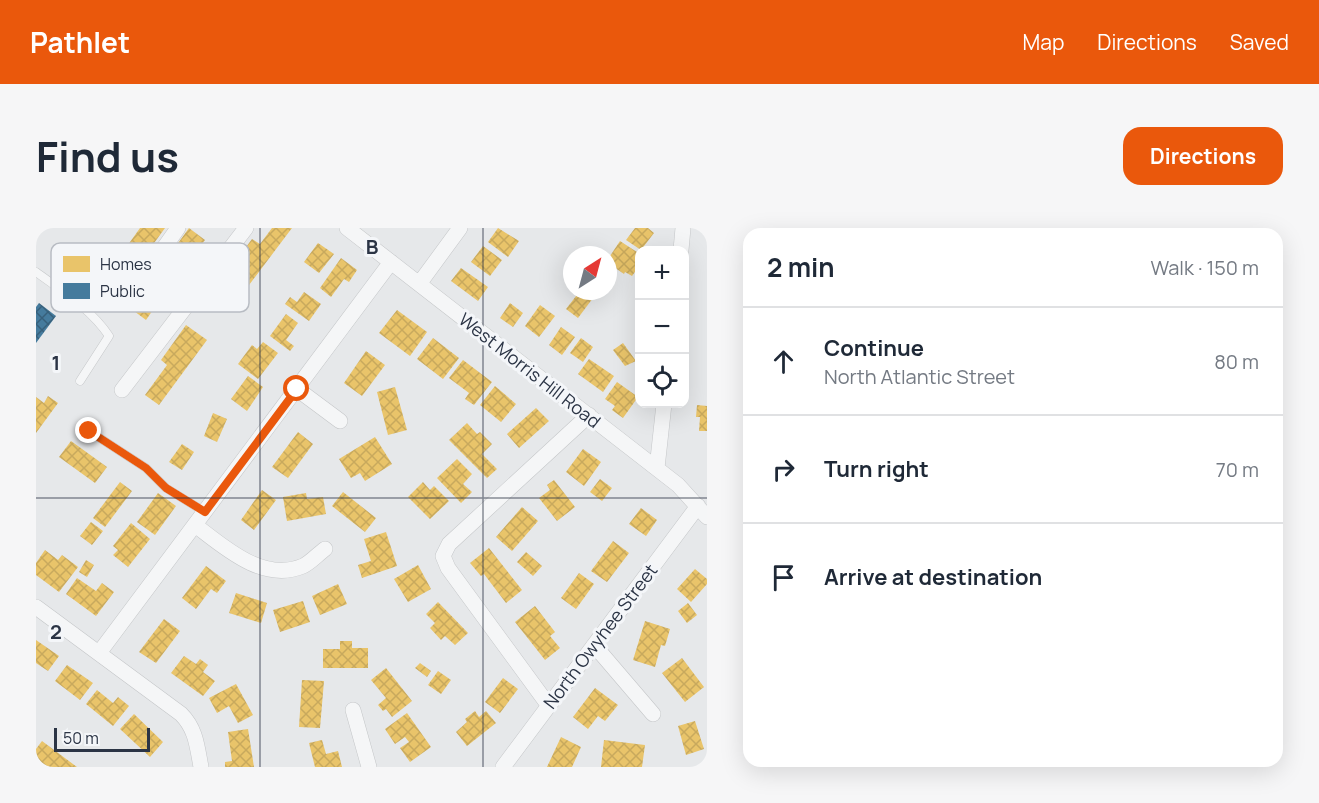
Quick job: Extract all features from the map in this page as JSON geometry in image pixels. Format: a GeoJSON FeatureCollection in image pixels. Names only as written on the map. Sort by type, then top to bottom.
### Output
{"type":"FeatureCollection","features":[{"type":"Feature","properties":{"kind":"street"},"geometry":{"type":"LineString","coordinates":[[167,243],[178,228]]}},
{"type":"Feature","properties":{"kind":"street"},"geometry":{"type":"LineString","coordinates":[[235,243],[246,228]]}},
{"type":"Feature","properties":{"kind":"street","name":"West Morris Hill Road"},"geometry":{"type":"LineString","coordinates":[[347,228],[657,468],[678,485],[702,511]]}},
{"type":"Feature","properties":{"kind":"street"},"geometry":{"type":"LineString","coordinates":[[419,284],[460,228]]}},
{"type":"Feature","properties":{"kind":"street"},"geometry":{"type":"LineString","coordinates":[[681,246],[683,228]]}},
{"type":"Feature","properties":{"kind":"street"},"geometry":{"type":"LineString","coordinates":[[99,653],[392,262]]}},
{"type":"Feature","properties":{"kind":"street"},"geometry":{"type":"LineString","coordinates":[[122,390],[182,312]]}},
{"type":"Feature","properties":{"kind":"street"},"geometry":{"type":"LineString","coordinates":[[297,389],[340,422]]}},
{"type":"Feature","properties":{"kind":"street"},"geometry":{"type":"LineString","coordinates":[[657,468],[664,408]]}},
{"type":"Feature","properties":{"kind":"street"},"geometry":{"type":"LineString","coordinates":[[549,706],[448,568],[443,556],[448,544],[589,416]]}},
{"type":"Feature","properties":{"kind":"street","name":"North Owyhee Street"},"geometry":{"type":"LineString","coordinates":[[503,767],[594,645],[702,511]]}},
{"type":"Feature","properties":{"kind":"street"},"geometry":{"type":"LineString","coordinates":[[195,525],[233,554],[255,565],[279,570],[303,566],[325,549]]}},
{"type":"Feature","properties":{"kind":"street"},"geometry":{"type":"LineString","coordinates":[[36,607],[181,714],[195,732],[201,767]]}},
{"type":"Feature","properties":{"kind":"street"},"geometry":{"type":"LineString","coordinates":[[594,645],[652,714]]}},
{"type":"Feature","properties":{"kind":"street"},"geometry":{"type":"LineString","coordinates":[[353,710],[369,767]]}},
{"type":"Feature","properties":{"kind":"lane"},"geometry":{"type":"LineString","coordinates":[[36,273],[51,284]]}},
{"type":"Feature","properties":{"kind":"lane"},"geometry":{"type":"LineString","coordinates":[[80,381],[109,336],[88,312]]}},
{"type":"Feature","properties":{"kind":"lane"},"geometry":{"type":"LineString","coordinates":[[89,431],[146,468],[166,488],[205,512]]}},
{"type":"Feature","properties":{"kind":"building: Homes"},"geometry":{"type":"Polygon","coordinates":[[[140,228],[165,228],[154,243],[129,243],[140,228]]]}},
{"type":"Feature","properties":{"kind":"building: Homes"},"geometry":{"type":"Polygon","coordinates":[[[189,228],[205,240],[203,243],[178,243],[189,228]]]}},
{"type":"Feature","properties":{"kind":"building: Homes"},"geometry":{"type":"Polygon","coordinates":[[[272,228],[292,228],[249,285],[249,243],[252,239],[260,244],[272,228]]]}},
{"type":"Feature","properties":{"kind":"building: Homes"},"geometry":{"type":"Polygon","coordinates":[[[498,228],[519,241],[508,257],[488,242],[498,228]]]}},
{"type":"Feature","properties":{"kind":"building: Homes"},"geometry":{"type":"Polygon","coordinates":[[[635,228],[648,228],[654,233],[644,246],[635,246],[626,240],[635,228]]]}},
{"type":"Feature","properties":{"kind":"building: Homes"},"geometry":{"type":"Polygon","coordinates":[[[620,241],[635,251],[635,272],[632,276],[617,269],[617,246],[620,241]]]}},
{"type":"Feature","properties":{"kind":"building: Homes"},"geometry":{"type":"Polygon","coordinates":[[[318,243],[334,254],[319,273],[304,262],[318,243]]]}},
{"type":"Feature","properties":{"kind":"building: Homes"},"geometry":{"type":"Polygon","coordinates":[[[483,246],[502,260],[490,276],[471,262],[483,246]]]}},
{"type":"Feature","properties":{"kind":"building: Homes"},"geometry":{"type":"Polygon","coordinates":[[[341,258],[357,270],[349,282],[344,279],[331,297],[320,288],[341,258]]]}},
{"type":"Feature","properties":{"kind":"building: Homes"},"geometry":{"type":"Polygon","coordinates":[[[461,268],[488,287],[478,301],[451,281],[461,268]]]}},
{"type":"Feature","properties":{"kind":"building: Homes"},"geometry":{"type":"Polygon","coordinates":[[[304,292],[321,304],[309,321],[285,304],[290,297],[297,302],[304,292]]]}},
{"type":"Feature","properties":{"kind":"building: Homes"},"geometry":{"type":"Polygon","coordinates":[[[573,300],[592,300],[578,318],[566,309],[573,300]]]}},
{"type":"Feature","properties":{"kind":"building: Homes"},"geometry":{"type":"Polygon","coordinates":[[[510,303],[523,313],[513,327],[500,318],[510,303]]]}},
{"type":"Feature","properties":{"kind":"building: Homes"},"geometry":{"type":"Polygon","coordinates":[[[540,305],[555,316],[539,337],[525,326],[540,305]]]}},
{"type":"Feature","properties":{"kind":"building: Homes"},"geometry":{"type":"Polygon","coordinates":[[[397,310],[427,332],[410,356],[379,333],[397,310]]]}},
{"type":"Feature","properties":{"kind":"building: Homes"},"geometry":{"type":"Polygon","coordinates":[[[135,312],[152,312],[146,320],[135,312]]]}},
{"type":"Feature","properties":{"kind":"building: Homes"},"geometry":{"type":"Polygon","coordinates":[[[286,314],[298,323],[286,340],[294,346],[290,351],[270,336],[286,314]]]}},
{"type":"Feature","properties":{"kind":"building: Homes"},"geometry":{"type":"Polygon","coordinates":[[[186,325],[207,340],[159,405],[145,395],[167,365],[161,360],[186,325]]]}},
{"type":"Feature","properties":{"kind":"building: Homes"},"geometry":{"type":"Polygon","coordinates":[[[561,327],[575,337],[562,355],[549,345],[561,327]]]}},
{"type":"Feature","properties":{"kind":"building: Homes"},"geometry":{"type":"Polygon","coordinates":[[[433,338],[459,358],[443,379],[417,359],[433,338]]]}},
{"type":"Feature","properties":{"kind":"building: Homes"},"geometry":{"type":"Polygon","coordinates":[[[581,338],[593,347],[583,362],[570,353],[581,338]]]}},
{"type":"Feature","properties":{"kind":"building: Homes"},"geometry":{"type":"Polygon","coordinates":[[[263,342],[278,353],[258,379],[238,364],[252,345],[257,349],[263,342]]]}},
{"type":"Feature","properties":{"kind":"building: Homes"},"geometry":{"type":"Polygon","coordinates":[[[623,343],[635,361],[625,366],[613,350],[623,343]]]}},
{"type":"Feature","properties":{"kind":"building: Homes"},"geometry":{"type":"Polygon","coordinates":[[[366,351],[385,365],[362,396],[344,383],[366,351]]]}},
{"type":"Feature","properties":{"kind":"building: Homes"},"geometry":{"type":"Polygon","coordinates":[[[589,359],[614,376],[603,392],[578,374],[589,359]]]}},
{"type":"Feature","properties":{"kind":"building: Homes"},"geometry":{"type":"Polygon","coordinates":[[[463,360],[492,382],[474,405],[465,399],[469,393],[449,378],[463,360]]]}},
{"type":"Feature","properties":{"kind":"building: Homes"},"geometry":{"type":"Polygon","coordinates":[[[248,376],[263,387],[247,411],[231,399],[248,376]]]}},
{"type":"Feature","properties":{"kind":"building: Homes"},"geometry":{"type":"Polygon","coordinates":[[[617,382],[635,395],[635,401],[623,418],[612,410],[615,406],[605,399],[617,382]]]}},
{"type":"Feature","properties":{"kind":"building: Homes"},"geometry":{"type":"Polygon","coordinates":[[[495,386],[516,404],[501,422],[480,405],[495,386]]]}},
{"type":"Feature","properties":{"kind":"building: Homes"},"geometry":{"type":"Polygon","coordinates":[[[395,387],[407,430],[388,435],[377,392],[395,387]]]}},
{"type":"Feature","properties":{"kind":"building: Homes"},"geometry":{"type":"Polygon","coordinates":[[[48,396],[58,403],[36,433],[36,397],[44,403],[48,396]]]}},
{"type":"Feature","properties":{"kind":"building: Homes"},"geometry":{"type":"Polygon","coordinates":[[[697,405],[707,406],[707,431],[699,431],[700,417],[696,417],[697,405]]]}},
{"type":"Feature","properties":{"kind":"building: Homes"},"geometry":{"type":"Polygon","coordinates":[[[536,408],[549,421],[519,448],[507,434],[536,408]]]}},
{"type":"Feature","properties":{"kind":"building: Homes"},"geometry":{"type":"Polygon","coordinates":[[[213,413],[227,419],[217,442],[204,436],[213,413]]]}},
{"type":"Feature","properties":{"kind":"building: Homes"},"geometry":{"type":"Polygon","coordinates":[[[467,423],[477,434],[480,432],[492,444],[482,454],[497,469],[487,478],[449,440],[467,423]]]}},
{"type":"Feature","properties":{"kind":"building: Homes"},"geometry":{"type":"Polygon","coordinates":[[[298,432],[313,444],[288,478],[272,467],[298,432]]]}},
{"type":"Feature","properties":{"kind":"building: Homes"},"geometry":{"type":"Polygon","coordinates":[[[375,437],[392,464],[365,481],[360,473],[351,478],[339,459],[375,437]]]}},
{"type":"Feature","properties":{"kind":"building: Homes"},"geometry":{"type":"Polygon","coordinates":[[[71,441],[107,467],[95,483],[59,457],[71,441]]]}},
{"type":"Feature","properties":{"kind":"building: Homes"},"geometry":{"type":"Polygon","coordinates":[[[182,444],[194,452],[182,470],[169,462],[182,444]]]}},
{"type":"Feature","properties":{"kind":"building: Homes"},"geometry":{"type":"Polygon","coordinates":[[[583,449],[601,462],[584,486],[566,472],[583,449]]]}},
{"type":"Feature","properties":{"kind":"building: Homes"},"geometry":{"type":"Polygon","coordinates":[[[457,459],[472,474],[463,484],[472,492],[461,503],[437,478],[457,459]]]}},
{"type":"Feature","properties":{"kind":"building: Homes"},"geometry":{"type":"Polygon","coordinates":[[[600,479],[612,488],[602,501],[590,492],[600,479]]]}},
{"type":"Feature","properties":{"kind":"building: Homes"},"geometry":{"type":"Polygon","coordinates":[[[554,480],[575,507],[557,521],[539,498],[550,490],[547,485],[554,480]]]}},
{"type":"Feature","properties":{"kind":"building: Homes"},"geometry":{"type":"Polygon","coordinates":[[[120,482],[132,491],[105,527],[93,518],[120,482]]]}},
{"type":"Feature","properties":{"kind":"building: Homes"},"geometry":{"type":"Polygon","coordinates":[[[423,482],[430,490],[434,486],[449,501],[430,519],[408,497],[423,482]]]}},
{"type":"Feature","properties":{"kind":"building: Homes"},"geometry":{"type":"Polygon","coordinates":[[[262,490],[276,500],[254,530],[241,520],[262,490]]]}},
{"type":"Feature","properties":{"kind":"building: Homes"},"geometry":{"type":"Polygon","coordinates":[[[343,492],[376,518],[365,532],[332,506],[343,492]]]}},
{"type":"Feature","properties":{"kind":"building: Homes"},"geometry":{"type":"Polygon","coordinates":[[[158,493],[176,506],[155,535],[137,522],[158,493]]]}},
{"type":"Feature","properties":{"kind":"building: Homes"},"geometry":{"type":"Polygon","coordinates":[[[306,493],[307,499],[323,497],[326,514],[287,521],[283,497],[306,493]]]}},
{"type":"Feature","properties":{"kind":"building: Homes"},"geometry":{"type":"Polygon","coordinates":[[[522,507],[538,521],[512,551],[496,537],[522,507]]]}},
{"type":"Feature","properties":{"kind":"building: Homes"},"geometry":{"type":"Polygon","coordinates":[[[641,508],[657,520],[646,536],[629,524],[641,508]]]}},
{"type":"Feature","properties":{"kind":"building: Homes"},"geometry":{"type":"Polygon","coordinates":[[[91,522],[103,531],[92,545],[80,536],[91,522]]]}},
{"type":"Feature","properties":{"kind":"building: Homes"},"geometry":{"type":"Polygon","coordinates":[[[131,523],[150,539],[128,567],[113,555],[118,550],[113,546],[131,523]]]}},
{"type":"Feature","properties":{"kind":"building: Homes"},"geometry":{"type":"Polygon","coordinates":[[[386,532],[397,566],[362,578],[358,565],[371,561],[364,539],[386,532]]]}},
{"type":"Feature","properties":{"kind":"building: Homes"},"geometry":{"type":"Polygon","coordinates":[[[613,541],[629,553],[607,582],[591,571],[613,541]]]}},
{"type":"Feature","properties":{"kind":"building: Homes"},"geometry":{"type":"Polygon","coordinates":[[[489,548],[522,590],[506,603],[484,574],[481,576],[470,563],[489,548]]]}},
{"type":"Feature","properties":{"kind":"building: Homes"},"geometry":{"type":"Polygon","coordinates":[[[45,550],[58,560],[62,555],[78,567],[59,592],[36,575],[36,563],[45,550]]]}},
{"type":"Feature","properties":{"kind":"building: Homes"},"geometry":{"type":"Polygon","coordinates":[[[526,552],[542,566],[533,576],[517,562],[526,552]]]}},
{"type":"Feature","properties":{"kind":"building: Homes"},"geometry":{"type":"Polygon","coordinates":[[[86,560],[94,565],[87,577],[79,572],[86,560]]]}},
{"type":"Feature","properties":{"kind":"building: Homes"},"geometry":{"type":"Polygon","coordinates":[[[418,565],[431,589],[408,602],[394,579],[418,565]]]}},
{"type":"Feature","properties":{"kind":"building: Homes"},"geometry":{"type":"Polygon","coordinates":[[[206,566],[226,581],[217,593],[211,589],[196,609],[182,598],[206,566]]]}},
{"type":"Feature","properties":{"kind":"building: Homes"},"geometry":{"type":"Polygon","coordinates":[[[695,569],[707,579],[707,584],[691,602],[677,589],[695,569]]]}},
{"type":"Feature","properties":{"kind":"building: Homes"},"geometry":{"type":"Polygon","coordinates":[[[579,573],[594,584],[576,609],[561,598],[579,573]]]}},
{"type":"Feature","properties":{"kind":"building: Homes"},"geometry":{"type":"Polygon","coordinates":[[[77,578],[96,591],[102,583],[114,592],[96,616],[66,594],[77,578]]]}},
{"type":"Feature","properties":{"kind":"building: Homes"},"geometry":{"type":"Polygon","coordinates":[[[338,584],[347,604],[320,615],[312,596],[338,584]]]}},
{"type":"Feature","properties":{"kind":"building: Homes"},"geometry":{"type":"Polygon","coordinates":[[[236,593],[267,603],[261,623],[229,613],[236,593]]]}},
{"type":"Feature","properties":{"kind":"building: Homes"},"geometry":{"type":"Polygon","coordinates":[[[303,601],[310,622],[280,632],[273,610],[303,601]]]}},
{"type":"Feature","properties":{"kind":"building: Homes"},"geometry":{"type":"Polygon","coordinates":[[[438,602],[468,633],[455,645],[445,636],[441,640],[430,628],[435,623],[426,614],[438,602]]]}},
{"type":"Feature","properties":{"kind":"building: Homes"},"geometry":{"type":"Polygon","coordinates":[[[688,603],[697,615],[687,623],[678,611],[688,603]]]}},
{"type":"Feature","properties":{"kind":"building: Homes"},"geometry":{"type":"Polygon","coordinates":[[[535,606],[555,632],[550,636],[560,648],[545,660],[515,622],[535,606]]]}},
{"type":"Feature","properties":{"kind":"building: Homes"},"geometry":{"type":"Polygon","coordinates":[[[164,619],[180,631],[156,663],[139,652],[164,619]]]}},
{"type":"Feature","properties":{"kind":"building: Homes"},"geometry":{"type":"Polygon","coordinates":[[[645,621],[670,629],[665,646],[661,645],[655,667],[633,660],[645,621]]]}},
{"type":"Feature","properties":{"kind":"building: Homes"},"geometry":{"type":"Polygon","coordinates":[[[36,640],[59,656],[48,671],[36,663],[36,640]]]}},
{"type":"Feature","properties":{"kind":"building: Homes"},"geometry":{"type":"Polygon","coordinates":[[[340,641],[352,641],[352,648],[368,648],[368,668],[323,668],[323,649],[340,649],[340,641]]]}},
{"type":"Feature","properties":{"kind":"building: Homes"},"geometry":{"type":"Polygon","coordinates":[[[184,656],[196,664],[200,659],[208,665],[203,672],[215,681],[203,696],[171,673],[184,656]]]}},
{"type":"Feature","properties":{"kind":"building: Homes"},"geometry":{"type":"Polygon","coordinates":[[[682,658],[704,687],[685,702],[662,673],[682,658]]]}},
{"type":"Feature","properties":{"kind":"building: Homes"},"geometry":{"type":"Polygon","coordinates":[[[420,663],[431,671],[427,677],[415,668],[420,663]]]}},
{"type":"Feature","properties":{"kind":"building: Homes"},"geometry":{"type":"Polygon","coordinates":[[[67,665],[93,683],[80,700],[55,681],[67,665]]]}},
{"type":"Feature","properties":{"kind":"building: Homes"},"geometry":{"type":"Polygon","coordinates":[[[386,668],[412,701],[392,717],[386,709],[383,711],[378,705],[386,698],[371,680],[386,668]]]}},
{"type":"Feature","properties":{"kind":"building: Homes"},"geometry":{"type":"Polygon","coordinates":[[[438,671],[451,680],[441,694],[428,685],[438,671]]]}},
{"type":"Feature","properties":{"kind":"building: Homes"},"geometry":{"type":"Polygon","coordinates":[[[503,678],[518,689],[500,713],[485,702],[503,678]]]}},
{"type":"Feature","properties":{"kind":"building: Homes"},"geometry":{"type":"Polygon","coordinates":[[[302,680],[324,681],[320,728],[299,727],[302,680]]]}},
{"type":"Feature","properties":{"kind":"building: Homes"},"geometry":{"type":"Polygon","coordinates":[[[236,684],[253,715],[238,723],[229,706],[217,713],[209,698],[236,684]]]}},
{"type":"Feature","properties":{"kind":"building: Homes"},"geometry":{"type":"Polygon","coordinates":[[[595,688],[618,705],[605,721],[598,716],[588,729],[573,717],[595,688]]]}},
{"type":"Feature","properties":{"kind":"building: Homes"},"geometry":{"type":"Polygon","coordinates":[[[97,690],[113,703],[118,697],[129,706],[113,726],[86,704],[97,690]]]}},
{"type":"Feature","properties":{"kind":"building: Homes"},"geometry":{"type":"Polygon","coordinates":[[[475,711],[479,717],[486,711],[496,723],[467,746],[456,732],[467,722],[465,719],[475,711]]]}},
{"type":"Feature","properties":{"kind":"building: Homes"},"geometry":{"type":"Polygon","coordinates":[[[407,713],[431,747],[410,762],[400,748],[409,742],[405,737],[395,744],[385,729],[407,713]]]}},
{"type":"Feature","properties":{"kind":"building: Homes"},"geometry":{"type":"Polygon","coordinates":[[[134,714],[163,742],[150,757],[120,729],[134,714]]]}},
{"type":"Feature","properties":{"kind":"building: Homes"},"geometry":{"type":"Polygon","coordinates":[[[695,721],[704,749],[686,755],[678,726],[695,721]]]}},
{"type":"Feature","properties":{"kind":"building: Homes"},"geometry":{"type":"Polygon","coordinates":[[[248,729],[254,767],[225,767],[225,762],[232,761],[228,732],[248,729]]]}},
{"type":"Feature","properties":{"kind":"building: Homes"},"geometry":{"type":"Polygon","coordinates":[[[561,737],[581,747],[572,767],[547,767],[561,737]]]}},
{"type":"Feature","properties":{"kind":"building: Homes"},"geometry":{"type":"Polygon","coordinates":[[[322,740],[326,754],[338,751],[342,767],[315,767],[309,743],[322,740]]]}},
{"type":"Feature","properties":{"kind":"building: Homes"},"geometry":{"type":"Polygon","coordinates":[[[604,740],[645,745],[642,767],[601,767],[604,740]]]}},
{"type":"Feature","properties":{"kind":"building: Homes"},"geometry":{"type":"Polygon","coordinates":[[[42,741],[77,767],[44,767],[36,761],[36,749],[42,741]]]}},
{"type":"Feature","properties":{"kind":"building: Public"},"geometry":{"type":"Polygon","coordinates":[[[39,303],[56,316],[36,343],[36,307],[39,303]]]}},
{"type":"Feature","properties":{"kind":"route"},"geometry":{"type":"LineString","coordinates":[[89,431],[146,468],[166,488],[205,512],[297,389]]}}]}
